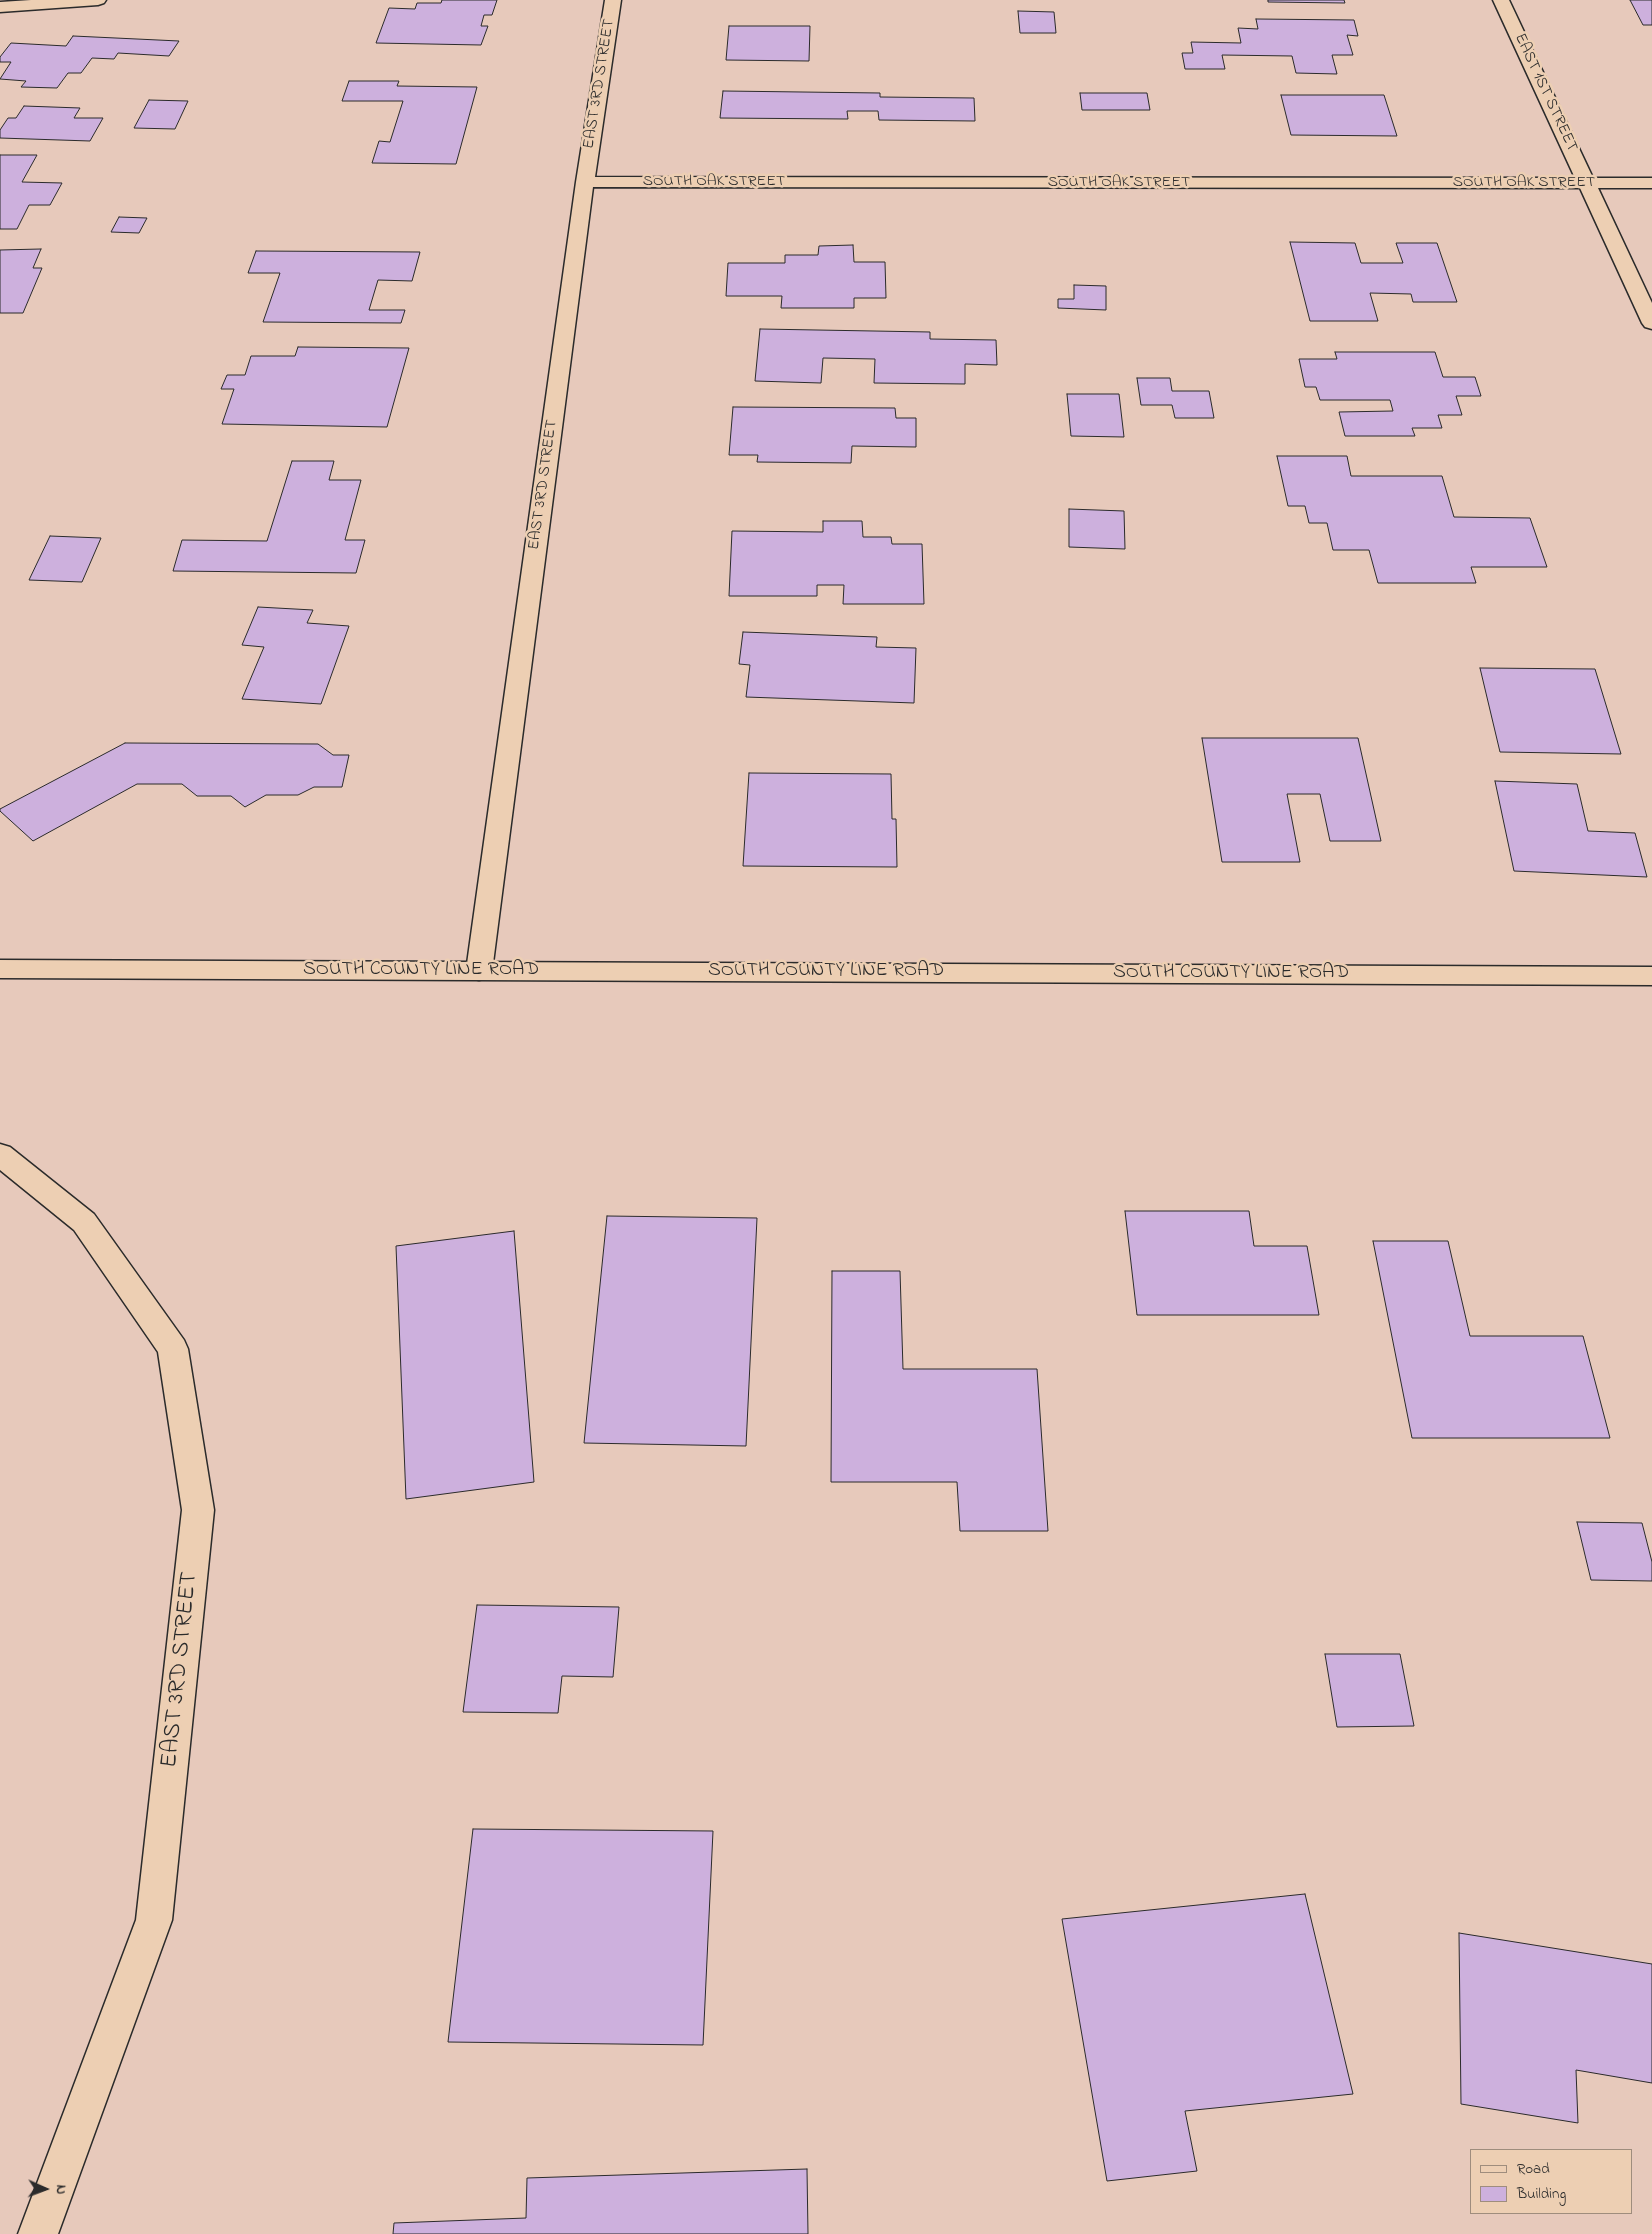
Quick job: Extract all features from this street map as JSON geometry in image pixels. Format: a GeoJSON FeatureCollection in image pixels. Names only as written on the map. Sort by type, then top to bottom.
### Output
{"type":"FeatureCollection","features":[{"type":"Feature","properties":{"kind":"street"},"geometry":{"type":"LineString","coordinates":[[0,7],[98,0]]}},
{"type":"Feature","properties":{"kind":"street","name":"EAST 3RD STREET"},"geometry":{"type":"LineString","coordinates":[[479,971],[585,182],[613,0]]}},
{"type":"Feature","properties":{"kind":"street","name":"EAST 1ST STREET"},"geometry":{"type":"LineString","coordinates":[[1501,0],[1652,323]]}},
{"type":"Feature","properties":{"kind":"street","name":"SOUTH OAK STREET"},"geometry":{"type":"LineString","coordinates":[[585,182],[1652,183]]}},
{"type":"Feature","properties":{"kind":"street","name":"SOUTH COUNTY LINE ROAD"},"geometry":{"type":"LineString","coordinates":[[0,969],[1652,976]]}},
{"type":"Feature","properties":{"kind":"street","name":"EAST 3RD STREET"},"geometry":{"type":"LineString","coordinates":[[0,1155],[84,1222],[173,1349],[198,1510],[154,1920],[38,2234]]}},
{"type":"Feature","properties":{"kind":"building"},"geometry":{"type":"Polygon","coordinates":[[[442,0],[497,0],[492,15],[484,15],[481,26],[488,26],[481,45],[376,43],[389,8],[415,9],[417,3],[441,3],[442,0]]]}},
{"type":"Feature","properties":{"kind":"building"},"geometry":{"type":"Polygon","coordinates":[[[1268,0],[1344,0],[1345,3],[1268,2],[1268,0]]]}},
{"type":"Feature","properties":{"kind":"building"},"geometry":{"type":"Polygon","coordinates":[[[1630,0],[1652,0],[1652,25],[1643,25],[1630,0]]]}},
{"type":"Feature","properties":{"kind":"building"},"geometry":{"type":"Polygon","coordinates":[[[1018,11],[1054,12],[1056,33],[1020,33],[1018,11]]]}},
{"type":"Feature","properties":{"kind":"building"},"geometry":{"type":"Polygon","coordinates":[[[1256,19],[1354,20],[1358,36],[1347,35],[1353,55],[1332,55],[1337,74],[1296,73],[1292,56],[1222,55],[1225,69],[1185,69],[1182,53],[1193,53],[1191,42],[1241,43],[1238,28],[1258,29],[1256,19]]]}},
{"type":"Feature","properties":{"kind":"building"},"geometry":{"type":"Polygon","coordinates":[[[729,26],[810,26],[809,61],[726,60],[729,26]]]}},
{"type":"Feature","properties":{"kind":"building"},"geometry":{"type":"Polygon","coordinates":[[[73,36],[179,41],[169,56],[118,53],[114,59],[92,58],[81,73],[68,73],[57,88],[21,87],[26,81],[0,79],[11,62],[0,62],[0,57],[11,43],[66,46],[73,36]]]}},
{"type":"Feature","properties":{"kind":"building"},"geometry":{"type":"Polygon","coordinates":[[[349,81],[399,81],[397,86],[477,87],[456,164],[372,163],[379,141],[390,142],[403,101],[342,101],[349,81]]]}},
{"type":"Feature","properties":{"kind":"building"},"geometry":{"type":"Polygon","coordinates":[[[723,91],[880,93],[880,97],[974,98],[975,121],[879,120],[878,111],[847,111],[848,119],[720,118],[723,91]]]}},
{"type":"Feature","properties":{"kind":"building"},"geometry":{"type":"Polygon","coordinates":[[[1080,93],[1147,93],[1150,110],[1082,110],[1080,93]]]}},
{"type":"Feature","properties":{"kind":"building"},"geometry":{"type":"Polygon","coordinates":[[[1281,95],[1384,95],[1397,136],[1291,135],[1281,95]]]}},
{"type":"Feature","properties":{"kind":"building"},"geometry":{"type":"Polygon","coordinates":[[[149,100],[188,101],[175,129],[134,128],[149,100]]]}},
{"type":"Feature","properties":{"kind":"building"},"geometry":{"type":"Polygon","coordinates":[[[24,106],[80,108],[74,118],[103,118],[90,141],[0,138],[0,130],[8,118],[16,118],[24,106]]]}},
{"type":"Feature","properties":{"kind":"building"},"geometry":{"type":"Polygon","coordinates":[[[0,155],[37,155],[22,182],[62,183],[50,205],[29,205],[17,229],[0,229],[0,155]]]}},
{"type":"Feature","properties":{"kind":"building"},"geometry":{"type":"Polygon","coordinates":[[[119,217],[147,218],[139,233],[111,232],[119,217]]]}},
{"type":"Feature","properties":{"kind":"building"},"geometry":{"type":"Polygon","coordinates":[[[1290,242],[1355,243],[1361,263],[1403,263],[1396,243],[1437,243],[1457,302],[1413,302],[1411,294],[1370,293],[1378,321],[1310,321],[1290,242]]]}},
{"type":"Feature","properties":{"kind":"building"},"geometry":{"type":"Polygon","coordinates":[[[853,245],[854,262],[885,262],[886,298],[854,298],[854,308],[781,308],[782,296],[726,296],[728,263],[785,263],[785,255],[818,255],[819,246],[853,245]]]}},
{"type":"Feature","properties":{"kind":"building"},"geometry":{"type":"Polygon","coordinates":[[[41,249],[33,268],[42,268],[23,313],[0,313],[0,250],[41,249]]]}},
{"type":"Feature","properties":{"kind":"building"},"geometry":{"type":"Polygon","coordinates":[[[256,251],[420,252],[412,281],[378,280],[369,310],[405,310],[401,323],[263,322],[280,273],[248,273],[256,251]]]}},
{"type":"Feature","properties":{"kind":"building"},"geometry":{"type":"Polygon","coordinates":[[[1074,285],[1106,286],[1106,310],[1058,308],[1058,299],[1074,299],[1074,285]]]}},
{"type":"Feature","properties":{"kind":"building"},"geometry":{"type":"Polygon","coordinates":[[[760,329],[930,332],[930,339],[996,340],[997,365],[965,364],[965,384],[874,383],[875,359],[823,358],[821,383],[755,381],[760,329]]]}},
{"type":"Feature","properties":{"kind":"building"},"geometry":{"type":"Polygon","coordinates":[[[298,347],[409,348],[387,427],[222,424],[234,389],[221,389],[227,375],[245,375],[251,356],[295,356],[298,347]]]}},
{"type":"Feature","properties":{"kind":"building"},"geometry":{"type":"Polygon","coordinates":[[[1335,352],[1435,352],[1443,377],[1475,377],[1481,396],[1456,396],[1462,415],[1438,415],[1442,428],[1412,428],[1415,436],[1345,436],[1339,412],[1393,411],[1390,400],[1320,400],[1316,387],[1305,387],[1299,359],[1337,359],[1335,352]]]}},
{"type":"Feature","properties":{"kind":"building"},"geometry":{"type":"Polygon","coordinates":[[[1137,378],[1170,378],[1172,391],[1209,391],[1214,418],[1175,418],[1172,405],[1141,405],[1137,378]]]}},
{"type":"Feature","properties":{"kind":"building"},"geometry":{"type":"Polygon","coordinates":[[[1067,394],[1119,394],[1124,437],[1071,436],[1067,394]]]}},
{"type":"Feature","properties":{"kind":"building"},"geometry":{"type":"Polygon","coordinates":[[[733,407],[895,408],[896,418],[916,418],[916,447],[852,446],[851,463],[757,462],[758,455],[729,455],[733,407]]]}},
{"type":"Feature","properties":{"kind":"building"},"geometry":{"type":"Polygon","coordinates":[[[1277,456],[1347,456],[1351,476],[1442,476],[1454,517],[1530,518],[1547,567],[1471,567],[1476,583],[1378,583],[1369,550],[1333,550],[1327,523],[1309,523],[1305,506],[1288,506],[1277,456]]]}},
{"type":"Feature","properties":{"kind":"building"},"geometry":{"type":"Polygon","coordinates":[[[292,461],[334,461],[329,480],[361,480],[345,540],[365,540],[356,573],[173,571],[182,540],[267,541],[292,461]]]}},
{"type":"Feature","properties":{"kind":"building"},"geometry":{"type":"Polygon","coordinates":[[[1069,509],[1124,511],[1125,549],[1069,547],[1069,509]]]}},
{"type":"Feature","properties":{"kind":"building"},"geometry":{"type":"Polygon","coordinates":[[[823,521],[862,521],[863,537],[891,537],[892,544],[922,544],[924,604],[843,604],[844,585],[817,585],[817,596],[729,596],[732,531],[823,532],[823,521]]]}},
{"type":"Feature","properties":{"kind":"building"},"geometry":{"type":"Polygon","coordinates":[[[50,536],[101,538],[82,582],[29,580],[50,536]]]}},
{"type":"Feature","properties":{"kind":"building"},"geometry":{"type":"Polygon","coordinates":[[[258,607],[313,610],[307,623],[349,626],[321,704],[242,699],[264,647],[242,645],[258,607]]]}},
{"type":"Feature","properties":{"kind":"building"},"geometry":{"type":"Polygon","coordinates":[[[743,632],[877,637],[876,647],[916,648],[914,703],[746,697],[750,665],[739,664],[743,632]]]}},
{"type":"Feature","properties":{"kind":"building"},"geometry":{"type":"Polygon","coordinates":[[[1480,668],[1595,669],[1621,754],[1500,752],[1480,668]]]}},
{"type":"Feature","properties":{"kind":"building"},"geometry":{"type":"Polygon","coordinates":[[[1202,738],[1358,738],[1381,841],[1330,841],[1320,794],[1287,794],[1300,862],[1222,862],[1202,738]]]}},
{"type":"Feature","properties":{"kind":"building"},"geometry":{"type":"Polygon","coordinates":[[[125,743],[318,744],[333,755],[349,755],[342,787],[314,787],[298,795],[266,795],[245,807],[231,796],[197,796],[182,784],[137,784],[33,841],[0,811],[0,809],[125,743]]]}},
{"type":"Feature","properties":{"kind":"building"},"geometry":{"type":"Polygon","coordinates":[[[749,773],[891,774],[892,819],[896,819],[897,867],[743,866],[749,773]]]}},
{"type":"Feature","properties":{"kind":"building"},"geometry":{"type":"Polygon","coordinates":[[[1495,781],[1577,784],[1588,831],[1635,833],[1647,877],[1514,871],[1495,781]]]}},
{"type":"Feature","properties":{"kind":"building"},"geometry":{"type":"Polygon","coordinates":[[[1125,1211],[1249,1211],[1254,1246],[1307,1246],[1319,1315],[1137,1315],[1125,1211]]]}},
{"type":"Feature","properties":{"kind":"building"},"geometry":{"type":"Polygon","coordinates":[[[607,1216],[757,1218],[746,1446],[584,1443],[607,1216]]]}},
{"type":"Feature","properties":{"kind":"building"},"geometry":{"type":"Polygon","coordinates":[[[514,1231],[534,1482],[406,1499],[396,1246],[514,1231]]]}},
{"type":"Feature","properties":{"kind":"building"},"geometry":{"type":"Polygon","coordinates":[[[1373,1241],[1448,1241],[1470,1336],[1583,1336],[1610,1438],[1412,1438],[1373,1241]]]}},
{"type":"Feature","properties":{"kind":"building"},"geometry":{"type":"Polygon","coordinates":[[[832,1271],[900,1271],[903,1369],[1037,1369],[1048,1531],[960,1531],[957,1482],[831,1482],[832,1271]]]}},
{"type":"Feature","properties":{"kind":"building"},"geometry":{"type":"Polygon","coordinates":[[[1577,1522],[1642,1523],[1652,1562],[1652,1581],[1591,1580],[1577,1522]]]}},
{"type":"Feature","properties":{"kind":"building"},"geometry":{"type":"Polygon","coordinates":[[[477,1605],[619,1607],[613,1677],[562,1676],[558,1713],[463,1712],[477,1605]]]}},
{"type":"Feature","properties":{"kind":"building"},"geometry":{"type":"Polygon","coordinates":[[[1325,1654],[1400,1654],[1414,1726],[1337,1727],[1325,1654]]]}},
{"type":"Feature","properties":{"kind":"building"},"geometry":{"type":"Polygon","coordinates":[[[473,1829],[713,1831],[703,2045],[448,2042],[473,1829]]]}},
{"type":"Feature","properties":{"kind":"building"},"geometry":{"type":"Polygon","coordinates":[[[1305,1894],[1353,2094],[1185,2111],[1197,2171],[1107,2181],[1062,1919],[1305,1894]]]}},
{"type":"Feature","properties":{"kind":"building"},"geometry":{"type":"Polygon","coordinates":[[[1459,1933],[1652,1964],[1652,2083],[1576,2070],[1578,2123],[1461,2104],[1459,1933]]]}},
{"type":"Feature","properties":{"kind":"building"},"geometry":{"type":"Polygon","coordinates":[[[807,2169],[808,2234],[393,2234],[394,2223],[526,2218],[527,2178],[807,2169]]]}}]}
